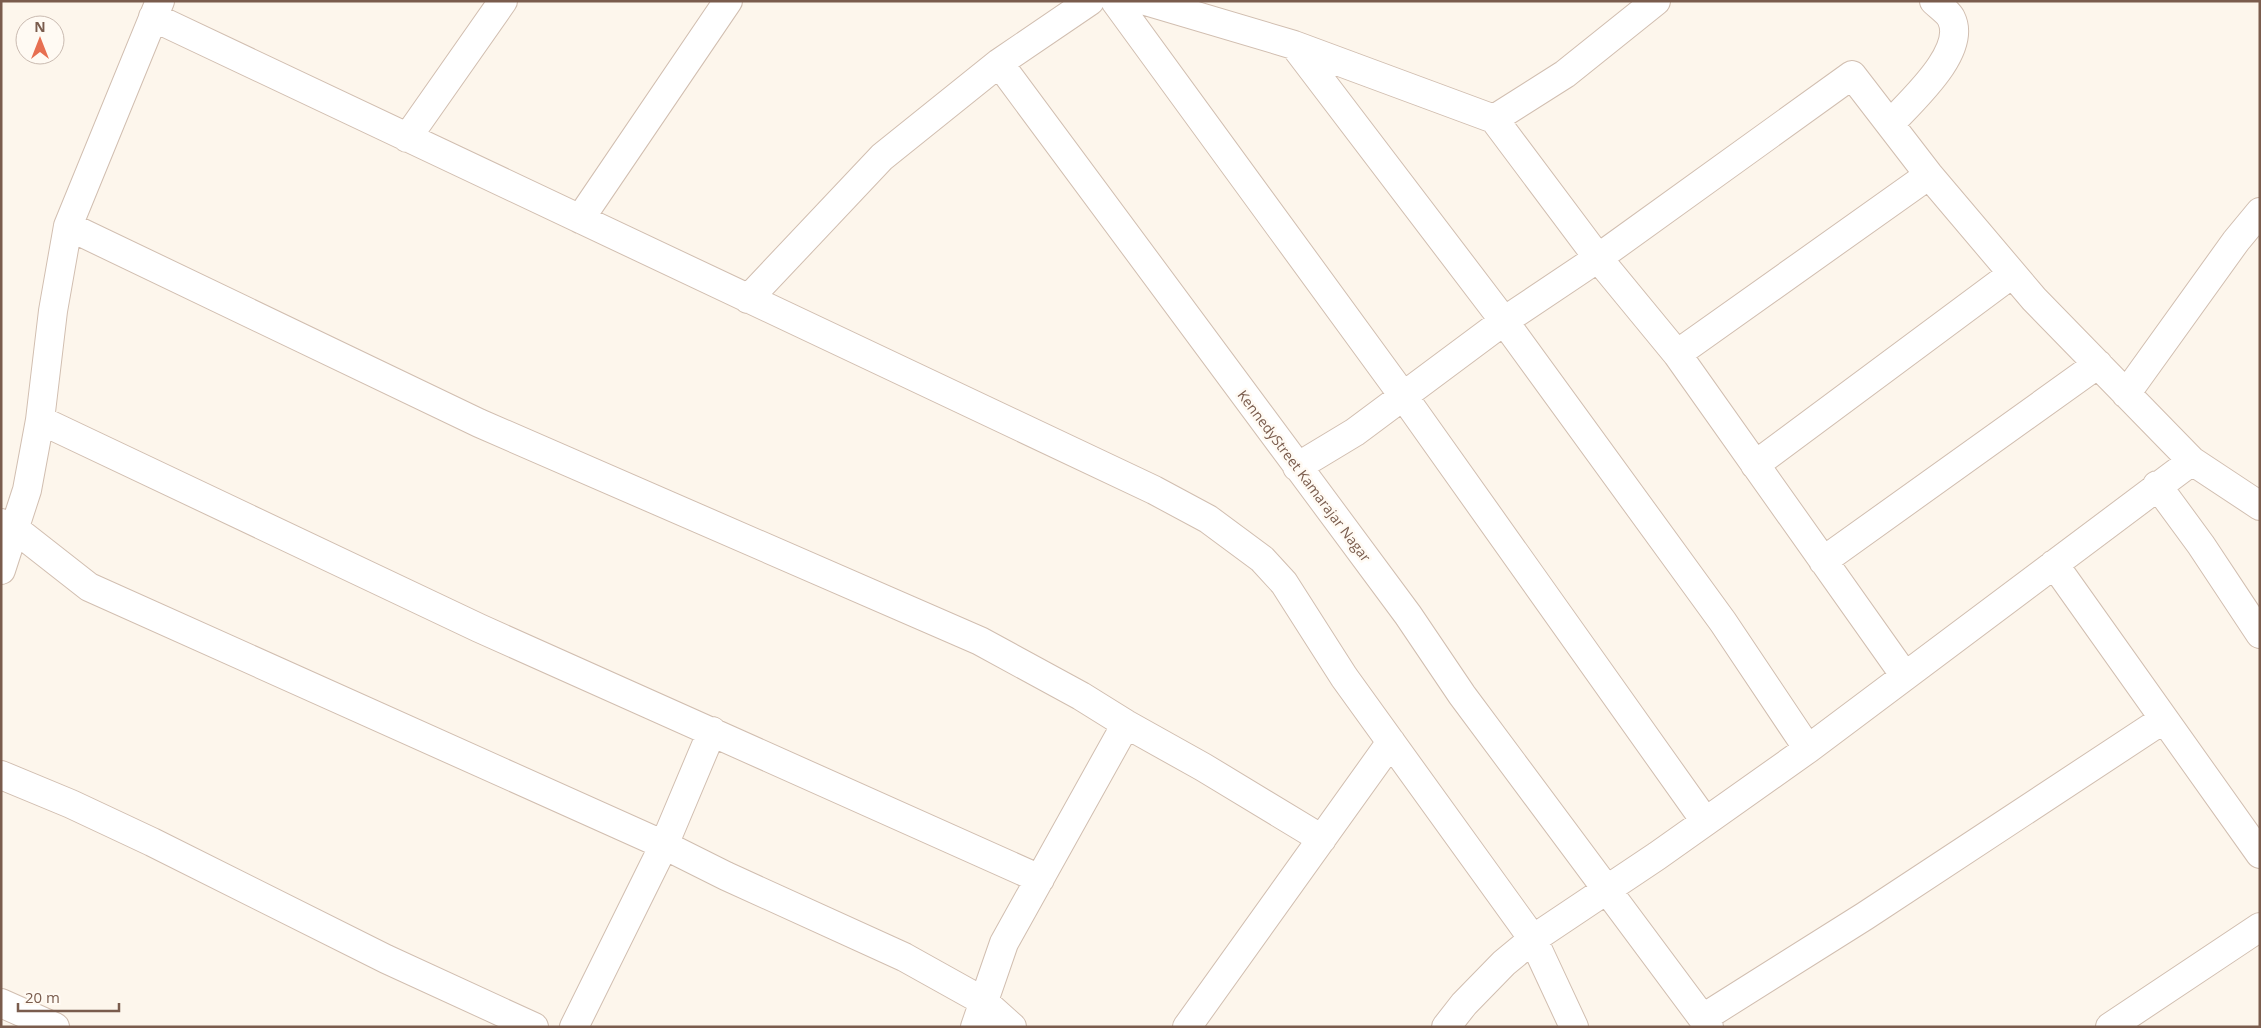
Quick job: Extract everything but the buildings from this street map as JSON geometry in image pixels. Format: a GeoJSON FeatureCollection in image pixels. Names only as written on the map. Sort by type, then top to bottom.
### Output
{"type":"FeatureCollection","features":[{"type":"Feature","properties":{"kind":"street"},"geometry":{"type":"LineString","coordinates":[[407,138],[503,1]]}},
{"type":"Feature","properties":{"kind":"street"},"geometry":{"type":"LineString","coordinates":[[580,219],[728,1]]}},
{"type":"Feature","properties":{"kind":"street"},"geometry":{"type":"LineString","coordinates":[[748,299],[882,157],[999,63],[1090,1]]}},
{"type":"Feature","properties":{"kind":"street"},"geometry":{"type":"LineString","coordinates":[[1115,1],[1404,397],[1705,821]]}},
{"type":"Feature","properties":{"kind":"street"},"geometry":{"type":"LineString","coordinates":[[1146,1],[1294,45],[1494,119],[1598,258],[1677,354],[1905,676]]}},
{"type":"Feature","properties":{"kind":"street"},"geometry":{"type":"LineString","coordinates":[[1494,119],[1565,74],[1656,1]]}},
{"type":"Feature","properties":{"kind":"street"},"geometry":{"type":"LineString","coordinates":[[1890,124],[1946,61],[1955,39],[1951,17],[1934,1]]}},
{"type":"Feature","properties":{"kind":"street"},"geometry":{"type":"LineString","coordinates":[[1,570],[8,526],[27,490],[40,420],[53,311],[68,226],[156,9],[407,138],[1154,490],[1208,518],[1262,559],[1284,583],[1344,677],[1533,939],[1574,1027]]}},
{"type":"Feature","properties":{"kind":"street"},"geometry":{"type":"LineString","coordinates":[[1294,45],[1504,320],[1722,622],[1808,749]]}},
{"type":"Feature","properties":{"kind":"street","name":"KennedyStreet Kamarajar Nagar"},"geometry":{"type":"LineString","coordinates":[[999,63],[1408,615],[1462,695],[1706,1022]]}},
{"type":"Feature","properties":{"kind":"street"},"geometry":{"type":"LineString","coordinates":[[1297,467],[1355,432],[1504,320],[1598,258],[1852,75],[1929,175],[2034,299],[2192,461],[2260,506]]}},
{"type":"Feature","properties":{"kind":"street"},"geometry":{"type":"LineString","coordinates":[[1677,354],[1929,175]]}},
{"type":"Feature","properties":{"kind":"street"},"geometry":{"type":"LineString","coordinates":[[2126,394],[2236,241],[2260,212]]}},
{"type":"Feature","properties":{"kind":"street"},"geometry":{"type":"LineString","coordinates":[[68,226],[479,423],[980,641],[1081,696],[1322,839]]}},
{"type":"Feature","properties":{"kind":"street"},"geometry":{"type":"LineString","coordinates":[[1755,464],[2012,274]]}},
{"type":"Feature","properties":{"kind":"street"},"geometry":{"type":"LineString","coordinates":[[1823,561],[2098,364]]}},
{"type":"Feature","properties":{"kind":"street"},"geometry":{"type":"LineString","coordinates":[[40,420],[479,628],[1040,879]]}},
{"type":"Feature","properties":{"kind":"street"},"geometry":{"type":"LineString","coordinates":[[1446,1027],[1464,1004],[1504,963],[1533,939],[1808,749],[2157,485],[2192,461]]}},
{"type":"Feature","properties":{"kind":"street"},"geometry":{"type":"LineString","coordinates":[[2157,485],[2201,545],[2260,634]]}},
{"type":"Feature","properties":{"kind":"street"},"geometry":{"type":"LineString","coordinates":[[8,526],[89,587],[664,845],[726,876],[904,957],[983,1000],[1012,1027]]}},
{"type":"Feature","properties":{"kind":"street"},"geometry":{"type":"LineString","coordinates":[[2054,564],[2260,854]]}},
{"type":"Feature","properties":{"kind":"street"},"geometry":{"type":"LineString","coordinates":[[1706,1022],[2164,719]]}},
{"type":"Feature","properties":{"kind":"street"},"geometry":{"type":"LineString","coordinates":[[975,1027],[1004,943],[1126,724]]}},
{"type":"Feature","properties":{"kind":"street"},"geometry":{"type":"LineString","coordinates":[[574,1027],[664,845],[712,731]]}},
{"type":"Feature","properties":{"kind":"street"},"geometry":{"type":"LineString","coordinates":[[1187,1027],[1391,742]]}},
{"type":"Feature","properties":{"kind":"street"},"geometry":{"type":"LineString","coordinates":[[1,775],[134,834],[386,960],[534,1027]]}},
{"type":"Feature","properties":{"kind":"street"},"geometry":{"type":"LineString","coordinates":[[2110,1027],[2260,927]]}},
{"type":"Feature","properties":{"kind":"street"},"geometry":{"type":"LineString","coordinates":[[1,1003],[55,1027]]}}]}
